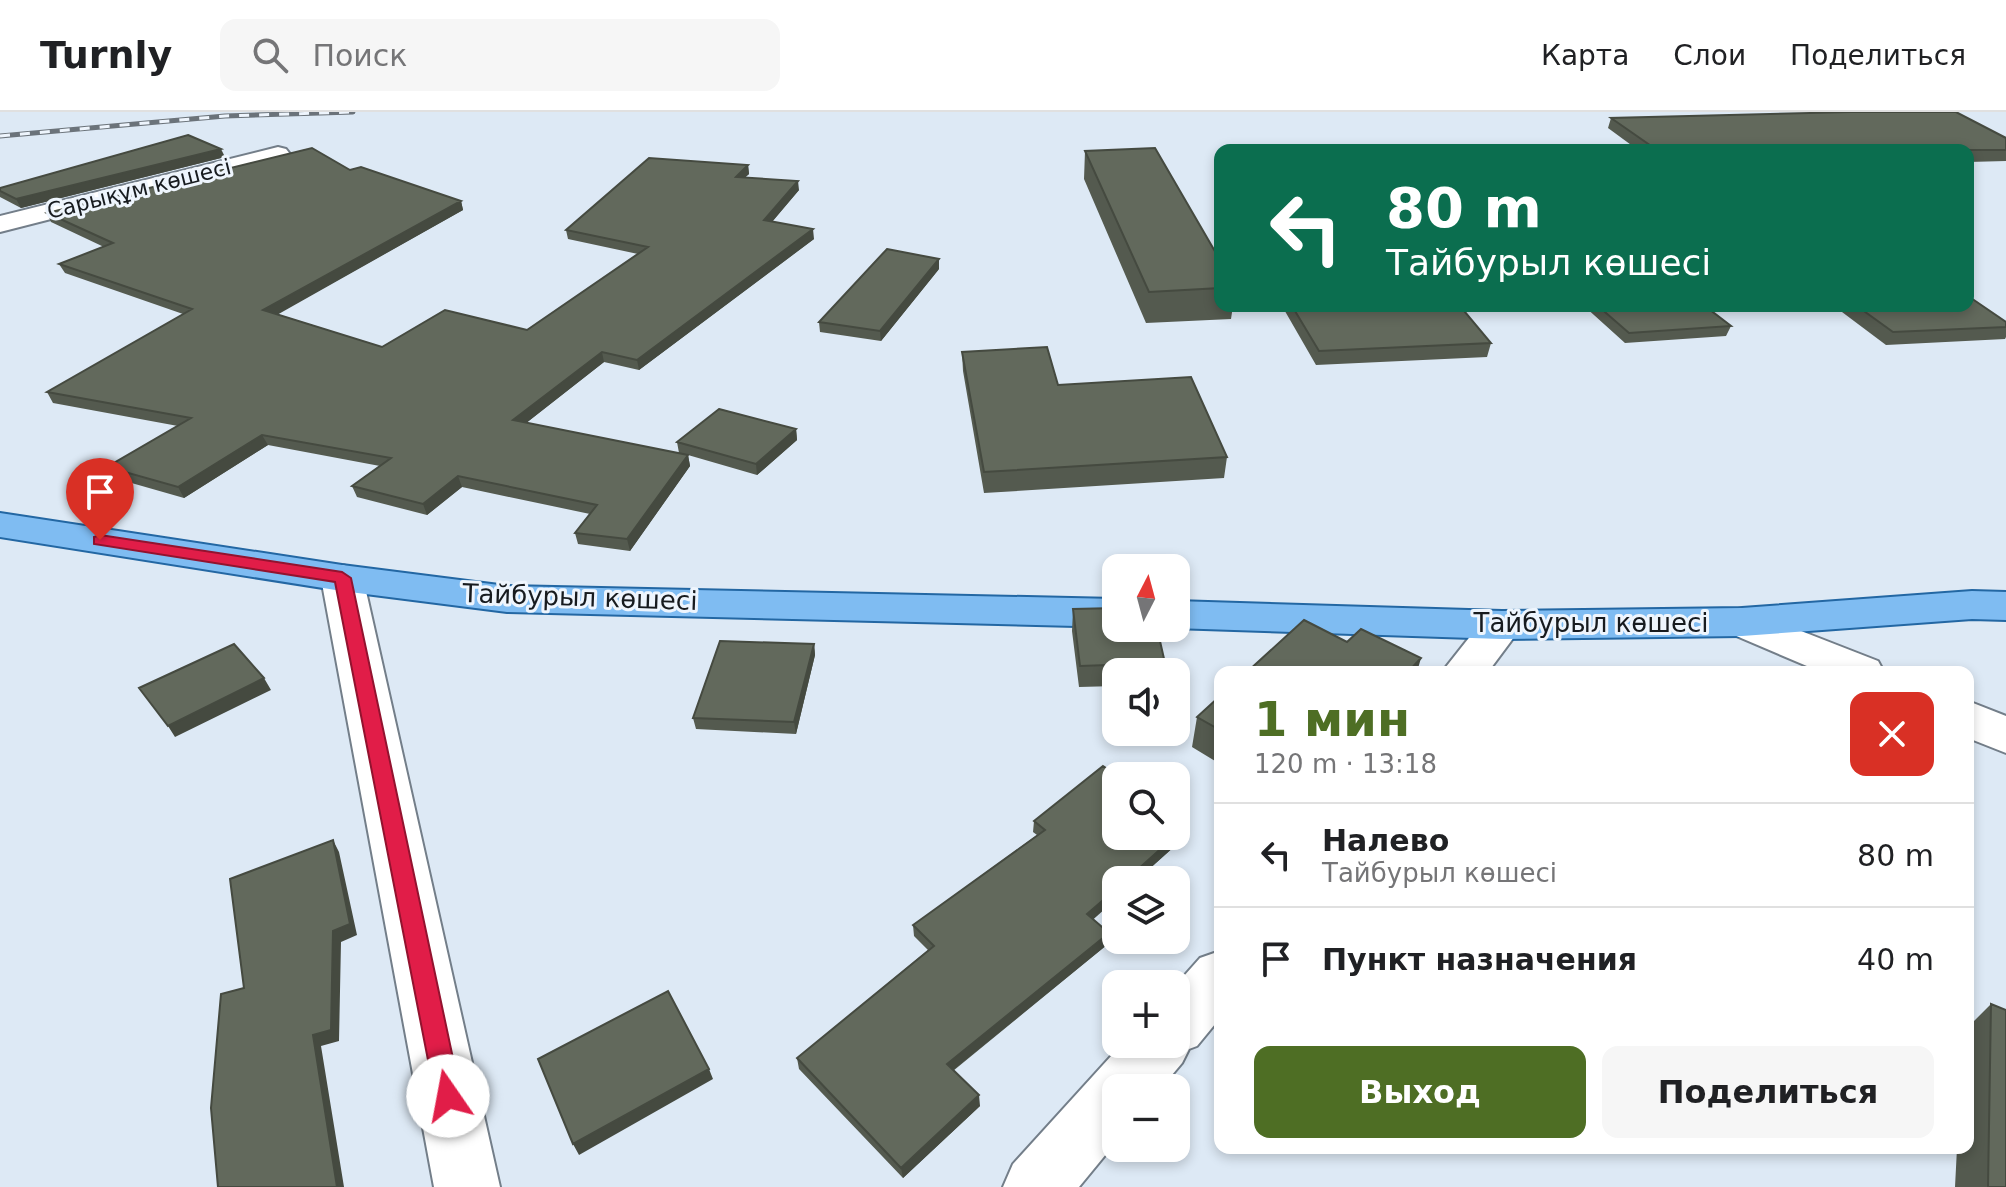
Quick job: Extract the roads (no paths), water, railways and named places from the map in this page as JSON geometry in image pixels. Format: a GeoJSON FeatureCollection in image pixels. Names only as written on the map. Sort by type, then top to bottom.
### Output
{"type":"FeatureCollection","features":[{"type":"Feature","properties":{"kind":"main road","name":"Тайбурыл көшесі"},"geometry":{"type":"LineString","coordinates":[[0,525],[342,578],[507,599],[1102,613]]}},
{"type":"Feature","properties":{"kind":"main road","name":"Тайбурыл көшесі"},"geometry":{"type":"LineString","coordinates":[[1190,615],[1502,625],[1742,622],[1972,605],[2006,606]]}},
{"type":"Feature","properties":{"kind":"street","name":"Сарықұм көшесі"},"geometry":{"type":"LineString","coordinates":[[0,224],[278,154]]}},
{"type":"Feature","properties":{"kind":"street"},"geometry":{"type":"LineString","coordinates":[[342,578],[467,1187]]}},
{"type":"Feature","properties":{"kind":"street"},"geometry":{"type":"LineString","coordinates":[[1742,622],[1848,666]]}},
{"type":"Feature","properties":{"kind":"street"},"geometry":{"type":"LineString","coordinates":[[1469,666],[1502,625]]}},
{"type":"Feature","properties":{"kind":"street"},"geometry":{"type":"LineString","coordinates":[[1974,721],[2006,736]]}},
{"type":"Feature","properties":{"kind":"street"},"geometry":{"type":"LineString","coordinates":[[1190,1011],[1214,983]]}},
{"type":"Feature","properties":{"kind":"street"},"geometry":{"type":"LineString","coordinates":[[1134,1074],[1149,1058]]}},
{"type":"Feature","properties":{"kind":"street"},"geometry":{"type":"LineString","coordinates":[[1036,1187],[1102,1111]]}},
{"type":"Feature","properties":{"kind":"railway"},"geometry":{"type":"LineString","coordinates":[[0,136],[225,116],[353,112]]}}]}
